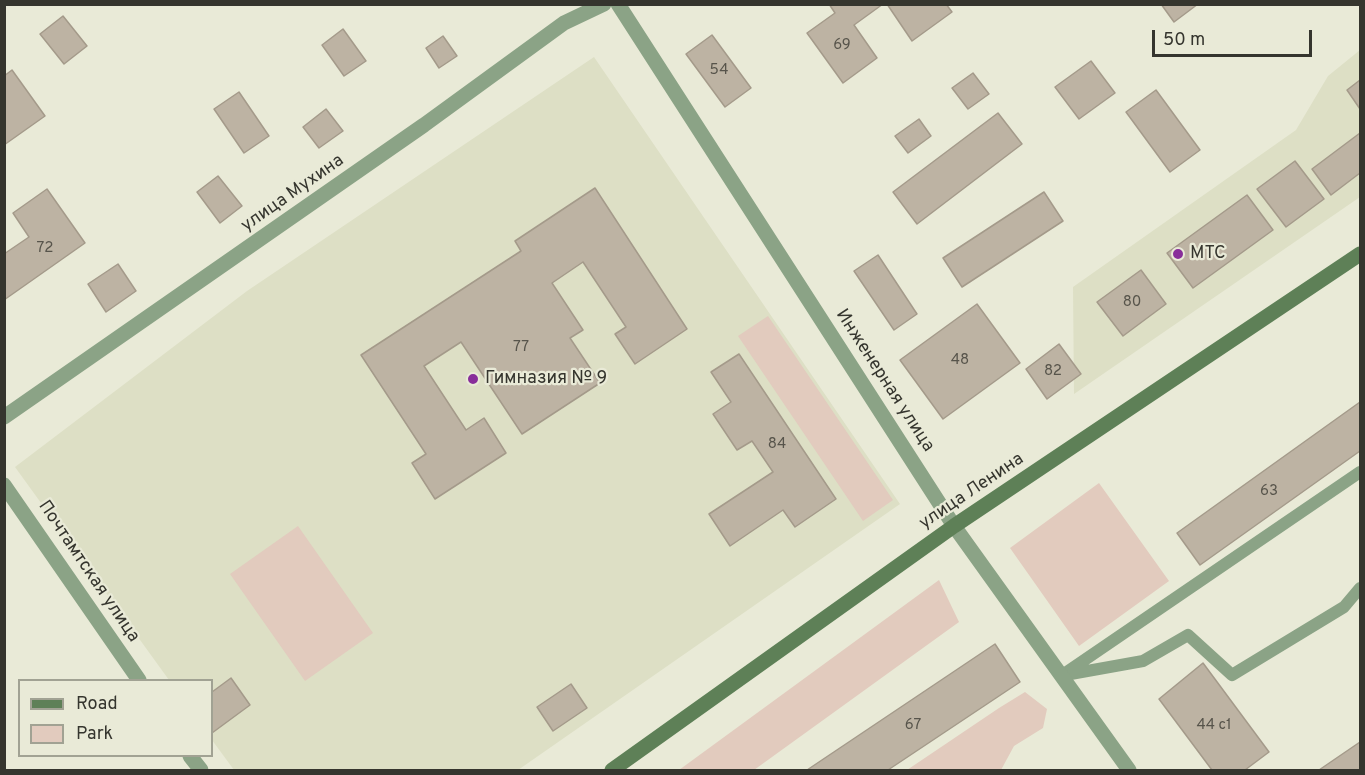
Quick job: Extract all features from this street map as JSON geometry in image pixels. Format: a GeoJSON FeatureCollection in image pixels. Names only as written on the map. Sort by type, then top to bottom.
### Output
{"type":"FeatureCollection","features":[{"type":"Feature","properties":{"kind":"main road","name":"улица Ленина"},"geometry":{"type":"LineString","coordinates":[[612,771],[954,526],[1360,254]]}},
{"type":"Feature","properties":{"kind":"street","name":"улица Мухина"},"geometry":{"type":"LineString","coordinates":[[4,417],[424,125],[564,23],[604,4]]}},
{"type":"Feature","properties":{"kind":"street","name":"Инженерная улица"},"geometry":{"type":"LineString","coordinates":[[618,4],[954,526],[1129,771]]}},
{"type":"Feature","properties":{"kind":"street","name":"Почтамтская улица"},"geometry":{"type":"LineString","coordinates":[[4,485],[138,679]]}},
{"type":"Feature","properties":{"kind":"street"},"geometry":{"type":"LineString","coordinates":[[191,757],[201,771]]}},
{"type":"Feature","properties":{"kind":"lane"},"geometry":{"type":"LineString","coordinates":[[1061,676],[1360,472]]}},
{"type":"Feature","properties":{"kind":"lane"},"geometry":{"type":"LineString","coordinates":[[1061,676],[1143,661],[1188,635],[1232,675],[1344,607],[1360,588]]}},
{"type":"Feature","properties":{"kind":"shaded area"},"geometry":{"type":"Polygon","coordinates":[[[1360,50],[1360,197],[1074,394],[1073,287],[1296,130],[1328,76],[1360,50]]]}},
{"type":"Feature","properties":{"kind":"shaded area","name":"Гимназия № 9"},"geometry":{"type":"Polygon","coordinates":[[[594,57],[900,504],[518,770],[234,770],[213,741],[213,679],[168,679],[15,467],[247,291],[594,57]]]}},
{"type":"Feature","properties":{"kind":"green space"},"geometry":{"type":"Polygon","coordinates":[[[768,316],[893,500],[863,521],[738,336],[768,316]]]}},
{"type":"Feature","properties":{"kind":"green space"},"geometry":{"type":"Polygon","coordinates":[[[1099,483],[1169,581],[1079,646],[1010,548],[1099,483]]]}},
{"type":"Feature","properties":{"kind":"green space"},"geometry":{"type":"Polygon","coordinates":[[[298,526],[373,633],[305,681],[230,574],[298,526]]]}},
{"type":"Feature","properties":{"kind":"green space"},"geometry":{"type":"Polygon","coordinates":[[[939,580],[959,622],[754,770],[679,770],[939,580]]]}},
{"type":"Feature","properties":{"kind":"green space"},"geometry":{"type":"Polygon","coordinates":[[[1025,692],[1047,709],[1043,728],[1014,746],[1001,770],[907,770],[999,708],[1025,692]]]}},
{"type":"Feature","properties":{"kind":"building"},"geometry":{"type":"Polygon","coordinates":[[[829,4],[883,4],[854,25],[877,58],[843,83],[807,33],[835,13],[829,4]]]}},
{"type":"Feature","properties":{"kind":"building"},"geometry":{"type":"Polygon","coordinates":[[[887,4],[946,4],[952,12],[912,41],[887,4]]]}},
{"type":"Feature","properties":{"kind":"building"},"geometry":{"type":"Polygon","coordinates":[[[1161,4],[1198,4],[1174,22],[1161,4]]]}},
{"type":"Feature","properties":{"kind":"building"},"geometry":{"type":"Polygon","coordinates":[[[63,16],[87,46],[64,64],[40,34],[63,16]]]}},
{"type":"Feature","properties":{"kind":"building"},"geometry":{"type":"Polygon","coordinates":[[[343,29],[366,61],[344,76],[322,45],[343,29]]]}},
{"type":"Feature","properties":{"kind":"building"},"geometry":{"type":"Polygon","coordinates":[[[712,35],[751,88],[725,107],[686,54],[712,35]]]}},
{"type":"Feature","properties":{"kind":"building"},"geometry":{"type":"Polygon","coordinates":[[[443,36],[457,56],[439,68],[426,48],[443,36]]]}},
{"type":"Feature","properties":{"kind":"building"},"geometry":{"type":"Polygon","coordinates":[[[1091,61],[1115,93],[1079,119],[1055,87],[1091,61]]]}},
{"type":"Feature","properties":{"kind":"building"},"geometry":{"type":"Polygon","coordinates":[[[12,70],[45,116],[4,145],[4,76],[12,70]]]}},
{"type":"Feature","properties":{"kind":"building"},"geometry":{"type":"Polygon","coordinates":[[[973,73],[989,94],[968,109],[952,88],[973,73]]]}},
{"type":"Feature","properties":{"kind":"building"},"geometry":{"type":"Polygon","coordinates":[[[1360,80],[1360,109],[1347,90],[1360,80]]]}},
{"type":"Feature","properties":{"kind":"building"},"geometry":{"type":"Polygon","coordinates":[[[1156,90],[1200,150],[1170,172],[1126,112],[1156,90]]]}},
{"type":"Feature","properties":{"kind":"building"},"geometry":{"type":"Polygon","coordinates":[[[239,92],[269,136],[244,153],[214,109],[239,92]]]}},
{"type":"Feature","properties":{"kind":"building"},"geometry":{"type":"Polygon","coordinates":[[[326,109],[343,131],[319,148],[303,127],[326,109]]]}},
{"type":"Feature","properties":{"kind":"building"},"geometry":{"type":"Polygon","coordinates":[[[998,113],[1022,144],[917,224],[893,192],[998,113]]]}},
{"type":"Feature","properties":{"kind":"building"},"geometry":{"type":"Polygon","coordinates":[[[919,119],[931,136],[908,153],[895,136],[919,119]]]}},
{"type":"Feature","properties":{"kind":"building"},"geometry":{"type":"Polygon","coordinates":[[[1360,133],[1360,173],[1331,195],[1312,169],[1360,133]]]}},
{"type":"Feature","properties":{"kind":"building"},"geometry":{"type":"Polygon","coordinates":[[[1295,161],[1324,199],[1286,227],[1257,189],[1295,161]]]}},
{"type":"Feature","properties":{"kind":"building"},"geometry":{"type":"Polygon","coordinates":[[[218,176],[242,206],[220,223],[197,192],[218,176]]]}},
{"type":"Feature","properties":{"kind":"building"},"geometry":{"type":"Polygon","coordinates":[[[595,188],[687,329],[635,364],[615,334],[626,327],[583,262],[552,283],[583,330],[570,338],[600,383],[522,434],[461,342],[424,366],[466,430],[484,418],[506,453],[435,499],[412,463],[426,454],[361,355],[521,251],[515,241],[595,188]]]}},
{"type":"Feature","properties":{"kind":"building"},"geometry":{"type":"Polygon","coordinates":[[[47,189],[85,243],[4,300],[4,254],[29,237],[13,213],[47,189]]]}},
{"type":"Feature","properties":{"kind":"building"},"geometry":{"type":"Polygon","coordinates":[[[1044,192],[1063,221],[962,287],[943,258],[1044,192]]]}},
{"type":"Feature","properties":{"kind":"building"},"geometry":{"type":"Polygon","coordinates":[[[1247,195],[1273,230],[1193,288],[1167,253],[1247,195]]]}},
{"type":"Feature","properties":{"kind":"building"},"geometry":{"type":"Polygon","coordinates":[[[878,255],[917,314],[894,330],[854,271],[878,255]]]}},
{"type":"Feature","properties":{"kind":"building"},"geometry":{"type":"Polygon","coordinates":[[[118,264],[136,291],[106,312],[88,284],[118,264]]]}},
{"type":"Feature","properties":{"kind":"building"},"geometry":{"type":"Polygon","coordinates":[[[1141,270],[1166,304],[1123,336],[1097,302],[1141,270]]]}},
{"type":"Feature","properties":{"kind":"building"},"geometry":{"type":"Polygon","coordinates":[[[977,304],[1020,363],[943,419],[900,360],[977,304]]]}},
{"type":"Feature","properties":{"kind":"building"},"geometry":{"type":"Polygon","coordinates":[[[1059,344],[1081,374],[1047,399],[1026,369],[1059,344]]]}},
{"type":"Feature","properties":{"kind":"building"},"geometry":{"type":"Polygon","coordinates":[[[739,354],[836,499],[795,527],[783,510],[730,546],[709,514],[773,472],[752,441],[737,450],[713,414],[731,402],[711,372],[739,354]]]}},
{"type":"Feature","properties":{"kind":"building"},"geometry":{"type":"Polygon","coordinates":[[[1360,402],[1360,451],[1200,565],[1177,533],[1360,402]]]}},
{"type":"Feature","properties":{"kind":"building"},"geometry":{"type":"Polygon","coordinates":[[[995,644],[1020,682],[888,770],[807,770],[995,644]]]}},
{"type":"Feature","properties":{"kind":"building"},"geometry":{"type":"Polygon","coordinates":[[[1203,663],[1269,752],[1245,770],[1212,770],[1159,699],[1203,663]]]}},
{"type":"Feature","properties":{"kind":"building"},"geometry":{"type":"Polygon","coordinates":[[[231,678],[250,705],[213,732],[213,691],[231,678]]]}},
{"type":"Feature","properties":{"kind":"building"},"geometry":{"type":"Polygon","coordinates":[[[571,684],[587,708],[553,731],[537,707],[571,684]]]}},
{"type":"Feature","properties":{"kind":"building"},"geometry":{"type":"Polygon","coordinates":[[[1360,742],[1360,770],[1319,770],[1360,742]]]}},
{"type":"Feature","properties":{"kind":"place","name":"МТС"},"geometry":{"type":"Point","coordinates":[1178,254]}},
{"type":"Feature","properties":{"kind":"place","name":"Гимназия № 9"},"geometry":{"type":"Point","coordinates":[473,379]}}]}
